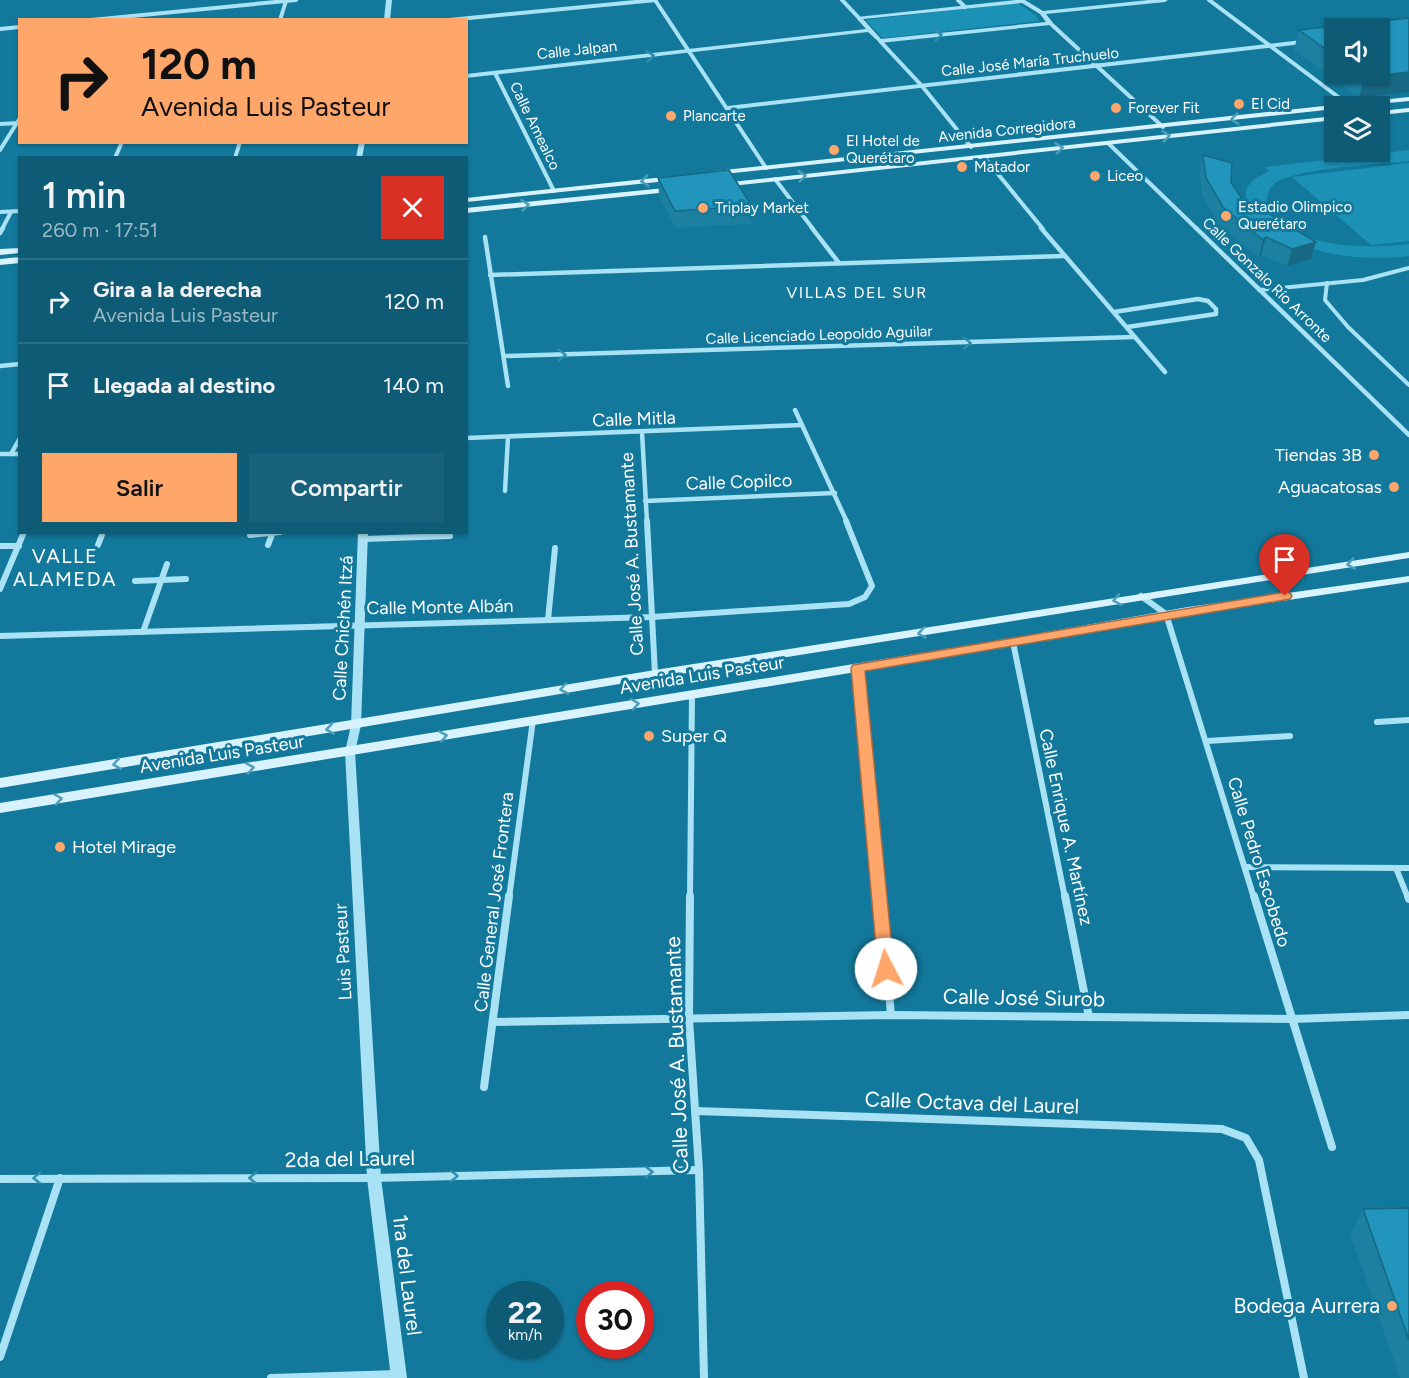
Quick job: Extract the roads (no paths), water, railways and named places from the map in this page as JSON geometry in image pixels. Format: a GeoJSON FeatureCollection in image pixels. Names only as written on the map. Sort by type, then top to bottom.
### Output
{"type":"FeatureCollection","features":[{"type":"Feature","properties":{"kind":"main road"},"geometry":{"type":"LineString","coordinates":[[1390,101],[1409,99]]}},
{"type":"Feature","properties":{"kind":"main road","name":"Avenida Corregidora"},"geometry":{"type":"LineString","coordinates":[[700,175],[1324,108]]}},
{"type":"Feature","properties":{"kind":"main road"},"geometry":{"type":"LineString","coordinates":[[1390,112],[1409,110]]}},
{"type":"Feature","properties":{"kind":"main road","name":"Avenida Corregidora"},"geometry":{"type":"LineString","coordinates":[[706,186],[1324,119]]}},
{"type":"Feature","properties":{"kind":"main road"},"geometry":{"type":"LineString","coordinates":[[468,200],[688,176]]}},
{"type":"Feature","properties":{"kind":"main road"},"geometry":{"type":"LineString","coordinates":[[468,211],[683,189]]}},
{"type":"Feature","properties":{"kind":"main road"},"geometry":{"type":"LineString","coordinates":[[0,252],[18,250]]}},
{"type":"Feature","properties":{"kind":"main road"},"geometry":{"type":"LineString","coordinates":[[0,262],[18,260]]}},
{"type":"Feature","properties":{"kind":"main road","name":"Avenida Luis Pasteur"},"geometry":{"type":"LineString","coordinates":[[0,783],[655,674],[1409,555]]}},
{"type":"Feature","properties":{"kind":"main road"},"geometry":{"type":"LineString","coordinates":[[1273,576],[1285,596]]}},
{"type":"Feature","properties":{"kind":"main road","name":"Avenida Luis Pasteur"},"geometry":{"type":"LineString","coordinates":[[0,808],[858,668],[1166,614],[1409,579]]}},
{"type":"Feature","properties":{"kind":"street"},"geometry":{"type":"LineString","coordinates":[[112,18],[296,0]]}},
{"type":"Feature","properties":{"kind":"street"},"geometry":{"type":"LineString","coordinates":[[387,18],[389,0]]}},
{"type":"Feature","properties":{"kind":"street"},"geometry":{"type":"LineString","coordinates":[[468,18],[656,0],[766,168]]}},
{"type":"Feature","properties":{"kind":"street"},"geometry":{"type":"LineString","coordinates":[[842,0],[922,86],[971,147]]}},
{"type":"Feature","properties":{"kind":"street"},"geometry":{"type":"LineString","coordinates":[[958,0],[965,7]]}},
{"type":"Feature","properties":{"kind":"street"},"geometry":{"type":"LineString","coordinates":[[1042,13],[1165,0]]}},
{"type":"Feature","properties":{"kind":"street"},"geometry":{"type":"LineString","coordinates":[[1209,0],[1332,96]]}},
{"type":"Feature","properties":{"kind":"street"},"geometry":{"type":"LineString","coordinates":[[281,18],[286,1]]}},
{"type":"Feature","properties":{"kind":"street"},"geometry":{"type":"LineString","coordinates":[[859,18],[1022,1],[1042,13],[1163,127]]}},
{"type":"Feature","properties":{"kind":"street"},"geometry":{"type":"LineString","coordinates":[[180,18],[183,11]]}},
{"type":"Feature","properties":{"kind":"street"},"geometry":{"type":"LineString","coordinates":[[880,41],[1050,23]]}},
{"type":"Feature","properties":{"kind":"street"},"geometry":{"type":"LineString","coordinates":[[0,29],[18,27]]}},
{"type":"Feature","properties":{"kind":"street","name":"Calle Jalpan"},"geometry":{"type":"LineString","coordinates":[[468,76],[870,30]]}},
{"type":"Feature","properties":{"kind":"street","name":"Calle José María Truchuelo"},"geometry":{"type":"LineString","coordinates":[[728,108],[1313,41]]}},
{"type":"Feature","properties":{"kind":"street","name":"Calle Amealco"},"geometry":{"type":"LineString","coordinates":[[495,73],[554,191]]}},
{"type":"Feature","properties":{"kind":"street"},"geometry":{"type":"LineString","coordinates":[[0,124],[18,121]]}},
{"type":"Feature","properties":{"kind":"street"},"geometry":{"type":"LineString","coordinates":[[0,150],[18,123]]}},
{"type":"Feature","properties":{"kind":"street","name":"Calle Gonzalo Río Arronte"},"geometry":{"type":"LineString","coordinates":[[1107,143],[1409,435]]}},
{"type":"Feature","properties":{"kind":"street"},"geometry":{"type":"LineString","coordinates":[[984,157],[1064,255],[1165,372]]}},
{"type":"Feature","properties":{"kind":"street"},"geometry":{"type":"LineString","coordinates":[[776,179],[839,263]]}},
{"type":"Feature","properties":{"kind":"street"},"geometry":{"type":"LineString","coordinates":[[0,212],[18,211]]}},
{"type":"Feature","properties":{"kind":"street"},"geometry":{"type":"LineString","coordinates":[[0,233],[11,212]]}},
{"type":"Feature","properties":{"kind":"street"},"geometry":{"type":"LineString","coordinates":[[485,237],[508,386]]}},
{"type":"Feature","properties":{"kind":"street"},"geometry":{"type":"LineString","coordinates":[[490,274],[1064,255]]}},
{"type":"Feature","properties":{"kind":"street"},"geometry":{"type":"LineString","coordinates":[[1259,290],[1363,280],[1409,268]]}},
{"type":"Feature","properties":{"kind":"street"},"geometry":{"type":"LineString","coordinates":[[1327,283],[1325,300],[1348,327],[1409,385]]}},
{"type":"Feature","properties":{"kind":"street"},"geometry":{"type":"LineString","coordinates":[[1113,312],[1198,299],[1208,301],[1216,309],[1215,314],[1127,327]]}},
{"type":"Feature","properties":{"kind":"street","name":"Calle Licenciado Leopoldo Aguilar"},"geometry":{"type":"LineString","coordinates":[[504,356],[1134,338]]}},
{"type":"Feature","properties":{"kind":"street"},"geometry":{"type":"LineString","coordinates":[[0,366],[18,364]]}},
{"type":"Feature","properties":{"kind":"street"},"geometry":{"type":"LineString","coordinates":[[795,410],[835,493]]}},
{"type":"Feature","properties":{"kind":"street","name":"Calle Mitla"},"geometry":{"type":"LineString","coordinates":[[468,438],[802,425]]}},
{"type":"Feature","properties":{"kind":"street","name":"Calle José A. Bustamante"},"geometry":{"type":"LineString","coordinates":[[642,432],[655,674]]}},
{"type":"Feature","properties":{"kind":"street"},"geometry":{"type":"LineString","coordinates":[[506,491],[508,437]]}},
{"type":"Feature","properties":{"kind":"street"},"geometry":{"type":"LineString","coordinates":[[11,454],[18,442]]}},
{"type":"Feature","properties":{"kind":"street"},"geometry":{"type":"LineString","coordinates":[[0,454],[18,454]]}},
{"type":"Feature","properties":{"kind":"street","name":"Calle Copilco"},"geometry":{"type":"LineString","coordinates":[[645,501],[835,493]]}},
{"type":"Feature","properties":{"kind":"street","name":"Calle Monte Albán"},"geometry":{"type":"LineString","coordinates":[[0,636],[652,617],[849,604],[865,597],[872,586],[835,493]]}},
{"type":"Feature","properties":{"kind":"street"},"geometry":{"type":"LineString","coordinates":[[0,589],[23,534]]}},
{"type":"Feature","properties":{"kind":"street"},"geometry":{"type":"LineString","coordinates":[[98,545],[102,534]]}},
{"type":"Feature","properties":{"kind":"street"},"geometry":{"type":"LineString","coordinates":[[250,535],[262,534]]}},
{"type":"Feature","properties":{"kind":"street"},"geometry":{"type":"LineString","coordinates":[[268,545],[273,534]]}},
{"type":"Feature","properties":{"kind":"street"},"geometry":{"type":"LineString","coordinates":[[363,536],[450,536]]}},
{"type":"Feature","properties":{"kind":"street","name":"Calle Chichén Itzá"},"geometry":{"type":"LineString","coordinates":[[356,725],[363,536]]}},
{"type":"Feature","properties":{"kind":"street"},"geometry":{"type":"LineString","coordinates":[[0,546],[19,546]]}},
{"type":"Feature","properties":{"kind":"street"},"geometry":{"type":"LineString","coordinates":[[548,620],[555,548]]}},
{"type":"Feature","properties":{"kind":"street"},"geometry":{"type":"LineString","coordinates":[[143,633],[167,564]]}},
{"type":"Feature","properties":{"kind":"street"},"geometry":{"type":"LineString","coordinates":[[135,581],[186,579]]}},
{"type":"Feature","properties":{"kind":"street"},"geometry":{"type":"LineString","coordinates":[[1142,596],[1166,614]]}},
{"type":"Feature","properties":{"kind":"street","name":"Calle Pedro Escobedo"},"geometry":{"type":"LineString","coordinates":[[1166,614],[1332,1147]]}},
{"type":"Feature","properties":{"kind":"street","name":"Calle Enrique A. Martínez"},"geometry":{"type":"LineString","coordinates":[[1013,642],[1089,1017]]}},
{"type":"Feature","properties":{"kind":"street"},"geometry":{"type":"LineString","coordinates":[[858,668],[891,1015]]}},
{"type":"Feature","properties":{"kind":"street","name":"Calle José A. Bustamante"},"geometry":{"type":"LineString","coordinates":[[692,695],[689,1019],[699,1170],[704,1378]]}},
{"type":"Feature","properties":{"kind":"street","name":"Calle General José Frontera"},"geometry":{"type":"LineString","coordinates":[[484,1087],[533,720]]}},
{"type":"Feature","properties":{"kind":"street"},"geometry":{"type":"LineString","coordinates":[[1377,722],[1409,720]]}},
{"type":"Feature","properties":{"kind":"street","name":"Luis Pasteur"},"geometry":{"type":"LineString","coordinates":[[356,725],[350,752],[374,1178]]}},
{"type":"Feature","properties":{"kind":"street"},"geometry":{"type":"LineString","coordinates":[[1207,741],[1290,736]]}},
{"type":"Feature","properties":{"kind":"street"},"geometry":{"type":"LineString","coordinates":[[1245,867],[1409,868]]}},
{"type":"Feature","properties":{"kind":"street"},"geometry":{"type":"LineString","coordinates":[[1396,868],[1409,899]]}},
{"type":"Feature","properties":{"kind":"street","name":"Calle José Siurob"},"geometry":{"type":"LineString","coordinates":[[494,1022],[891,1015],[1292,1019],[1409,1015]]}},
{"type":"Feature","properties":{"kind":"street","name":"Calle Octava del Laurel"},"geometry":{"type":"LineString","coordinates":[[695,1111],[1222,1129],[1246,1138],[1259,1160],[1304,1378]]}},
{"type":"Feature","properties":{"kind":"street","name":"2da del Laurel"},"geometry":{"type":"LineString","coordinates":[[0,1179],[374,1178],[699,1170]]}},
{"type":"Feature","properties":{"kind":"street"},"geometry":{"type":"LineString","coordinates":[[0,1357],[60,1178]]}},
{"type":"Feature","properties":{"kind":"street","name":"1ra del Laurel"},"geometry":{"type":"LineString","coordinates":[[374,1178],[398,1376]]}},
{"type":"Feature","properties":{"kind":"street"},"geometry":{"type":"LineString","coordinates":[[271,1378],[398,1376]]}},
{"type":"Feature","properties":{"kind":"place","name":"El Cid"},"geometry":{"type":"Point","coordinates":[1239,104]}},
{"type":"Feature","properties":{"kind":"place","name":"Forever Fit"},"geometry":{"type":"Point","coordinates":[1116,108]}},
{"type":"Feature","properties":{"kind":"place","name":"Plancarte"},"geometry":{"type":"Point","coordinates":[671,116]}},
{"type":"Feature","properties":{"kind":"place","name":"El Hotel de Querétaro"},"geometry":{"type":"Point","coordinates":[834,150]}},
{"type":"Feature","properties":{"kind":"place","name":"Matador"},"geometry":{"type":"Point","coordinates":[962,167]}},
{"type":"Feature","properties":{"kind":"place","name":"Liceo"},"geometry":{"type":"Point","coordinates":[1095,176]}},
{"type":"Feature","properties":{"kind":"place","name":"Triplay Market"},"geometry":{"type":"Point","coordinates":[703,208]}},
{"type":"Feature","properties":{"kind":"place","name":"Estadio Olimpico Querétaro"},"geometry":{"type":"Point","coordinates":[1226,216]}},
{"type":"Feature","properties":{"kind":"place","name":"Tiendas 3B"},"geometry":{"type":"Point","coordinates":[1374,455]}},
{"type":"Feature","properties":{"kind":"place","name":"Aguacatosas"},"geometry":{"type":"Point","coordinates":[1394,487]}},
{"type":"Feature","properties":{"kind":"place","name":"Super Q"},"geometry":{"type":"Point","coordinates":[649,736]}},
{"type":"Feature","properties":{"kind":"place","name":"Hotel Mirage"},"geometry":{"type":"Point","coordinates":[60,847]}},
{"type":"Feature","properties":{"kind":"place","name":"Bodega Aurrera"},"geometry":{"type":"Point","coordinates":[1392,1306]}},
{"type":"Feature","properties":{"kind":"district","name":"VILLAS DEL SUR"},"geometry":{"type":"Point","coordinates":[857,292]}},
{"type":"Feature","properties":{"kind":"district","name":"VALLE ALAMEDA"},"geometry":{"type":"Point","coordinates":[65,568]}}]}
